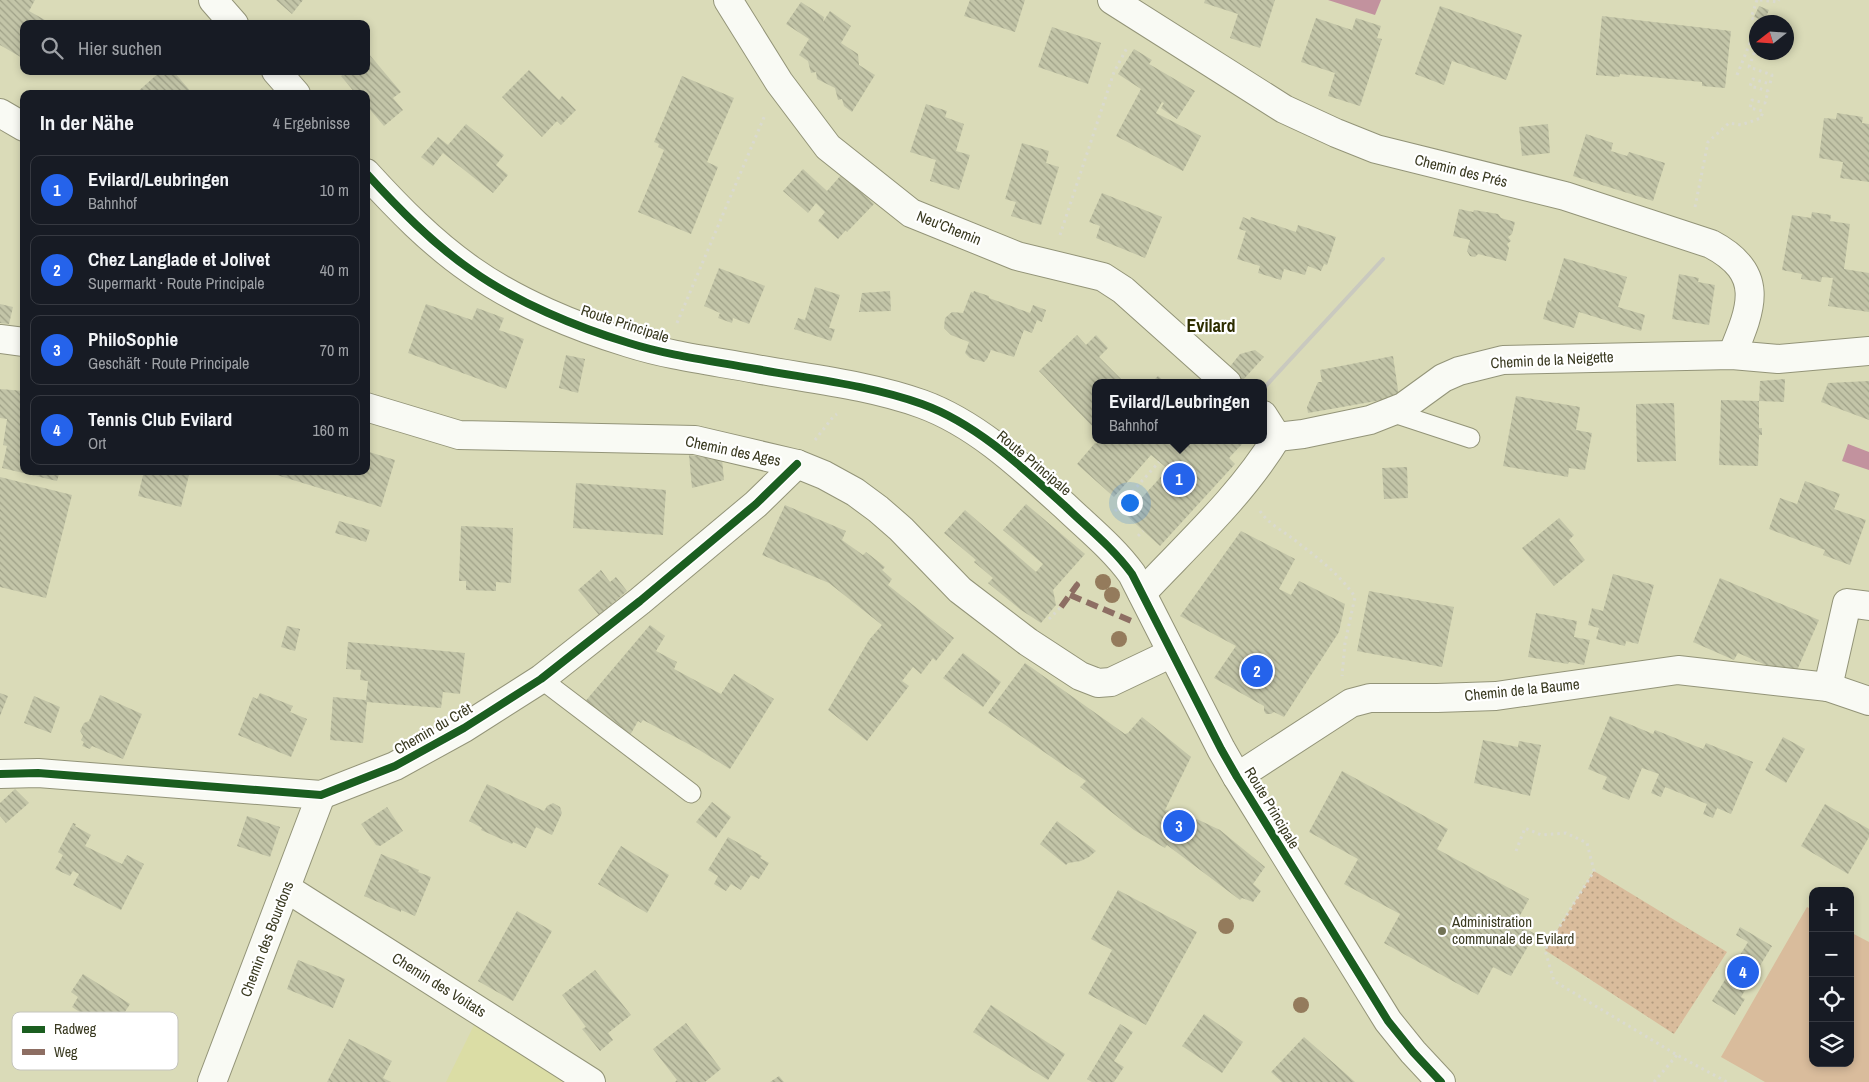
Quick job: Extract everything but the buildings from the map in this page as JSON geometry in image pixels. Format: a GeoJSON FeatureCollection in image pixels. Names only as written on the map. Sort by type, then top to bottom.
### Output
{"type":"FeatureCollection","features":[{"type":"Feature","properties":{"kind":"street"},"geometry":{"type":"LineString","coordinates":[[213,0],[230,20]]}},
{"type":"Feature","properties":{"kind":"street","name":"Neu'Chemin"},"geometry":{"type":"LineString","coordinates":[[728,0],[779,82],[828,147],[911,213],[1017,256],[1103,277],[1123,290],[1223,379]]}},
{"type":"Feature","properties":{"kind":"street","name":"Chemin des Prés"},"geometry":{"type":"LineString","coordinates":[[1112,0],[1284,108],[1336,133],[1376,149],[1565,196],[1710,244],[1725,251],[1743,269],[1750,294],[1749,308],[1732,355]]}},
{"type":"Feature","properties":{"kind":"street"},"geometry":{"type":"LineString","coordinates":[[279,75],[293,90]]}},
{"type":"Feature","properties":{"kind":"street"},"geometry":{"type":"LineString","coordinates":[[0,113],[20,125]]}},
{"type":"Feature","properties":{"kind":"street","name":"Route Principale"},"geometry":{"type":"LineString","coordinates":[[370,178],[385,195],[430,238],[471,271],[538,308],[629,344],[876,391],[921,404],[953,417],[981,436],[1028,473],[1117,554],[1132,574],[1220,749],[1237,777],[1388,1021],[1441,1082]]}},
{"type":"Feature","properties":{"kind":"street"},"geometry":{"type":"LineString","coordinates":[[0,339],[20,342]]}},
{"type":"Feature","properties":{"kind":"street","name":"Chemin de la Neigette"},"geometry":{"type":"LineString","coordinates":[[1268,423],[1303,434],[1370,420],[1404,407],[1443,378],[1459,371],[1503,360],[1732,355],[1778,359],[1869,351]]}},
{"type":"Feature","properties":{"kind":"street","name":"Chemin des Ages"},"geometry":{"type":"LineString","coordinates":[[370,408],[459,435],[695,440],[803,455],[824,475],[847,487],[901,528],[971,600],[1028,642],[1080,676],[1098,683],[1111,682],[1172,653]]}},
{"type":"Feature","properties":{"kind":"street","name":"Chemin de la Neigette"},"geometry":{"type":"LineString","coordinates":[[1142,593],[1242,486],[1263,460],[1265,444]]}},
{"type":"Feature","properties":{"kind":"street","name":"Chemin du Crêt"},"geometry":{"type":"LineString","coordinates":[[0,774],[38,773],[321,795],[395,766],[464,728],[541,679],[640,601],[756,504],[803,455]]}},
{"type":"Feature","properties":{"kind":"street"},"geometry":{"type":"LineString","coordinates":[[1828,687],[1846,603],[1869,606]]}},
{"type":"Feature","properties":{"kind":"street","name":"Chemin de la Baume"},"geometry":{"type":"LineString","coordinates":[[1237,777],[1350,703],[1370,698],[1496,696],[1678,670],[1828,687],[1869,701]]}},
{"type":"Feature","properties":{"kind":"street","name":"Chemin des Bourdons"},"geometry":{"type":"LineString","coordinates":[[212,1082],[321,795]]}},
{"type":"Feature","properties":{"kind":"street","name":"Chemin des Voitats"},"geometry":{"type":"LineString","coordinates":[[286,888],[591,1082]]}},
{"type":"Feature","properties":{"kind":"lane"},"geometry":{"type":"LineString","coordinates":[[1391,412],[1470,438]]}},
{"type":"Feature","properties":{"kind":"lane"},"geometry":{"type":"LineString","coordinates":[[541,679],[691,793]]}},
{"type":"Feature","properties":{"kind":"path"},"geometry":{"type":"LineString","coordinates":[[1752,15],[1758,0],[1778,2],[1779,0]]}},
{"type":"Feature","properties":{"kind":"path"},"geometry":{"type":"LineString","coordinates":[[1058,242],[1114,72],[1143,19]]}},
{"type":"Feature","properties":{"kind":"path"},"geometry":{"type":"LineString","coordinates":[[1737,75],[1749,46]]}},
{"type":"Feature","properties":{"kind":"path"},"geometry":{"type":"LineString","coordinates":[[1689,237],[1708,142],[1729,123],[1741,125],[1761,118],[1762,111],[1750,108],[1752,100],[1765,103],[1768,91],[1750,86],[1753,78],[1770,84],[1772,75],[1749,66],[1751,60]]}},
{"type":"Feature","properties":{"kind":"path"},"geometry":{"type":"LineString","coordinates":[[676,325],[779,82]]}},
{"type":"Feature","properties":{"kind":"path"},"geometry":{"type":"LineString","coordinates":[[803,455],[833,417]]}},
{"type":"Feature","properties":{"kind":"path"},"geometry":{"type":"LineString","coordinates":[[1112,515],[1159,462]]}},
{"type":"Feature","properties":{"kind":"path"},"geometry":{"type":"LineString","coordinates":[[1242,486],[1266,519],[1303,546],[1347,586],[1355,597],[1345,643],[1341,689],[1350,703]]}},
{"type":"Feature","properties":{"kind":"path"},"geometry":{"type":"LineString","coordinates":[[1048,621],[1061,607]]}},
{"type":"Feature","properties":{"kind":"path"},"geometry":{"type":"LineString","coordinates":[[1516,851],[1525,828],[1541,835],[1566,833],[1587,843],[1594,870],[1545,950],[1554,981],[1677,1055],[1727,1082]]}},
{"type":"Feature","properties":{"kind":"path"},"geometry":{"type":"LineString","coordinates":[[1654,1082],[1677,1055]]}},
{"type":"Feature","properties":{"kind":"shaded area"},"geometry":{"type":"Polygon","coordinates":[[[1328,0],[1381,0],[1375,15],[1328,0]]]}},
{"type":"Feature","properties":{"kind":"shaded area"},"geometry":{"type":"Polygon","coordinates":[[[1848,444],[1869,452],[1869,470],[1842,461],[1848,444]]]}},
{"type":"Feature","properties":{"kind":"shaded area"},"geometry":{"type":"Polygon","coordinates":[[[1594,871],[1727,952],[1674,1034],[1545,950],[1594,871]]]}},
{"type":"Feature","properties":{"kind":"shaded area"},"geometry":{"type":"Polygon","coordinates":[[[1807,907],[1809,908],[1809,1067],[1854,1067],[1854,934],[1869,942],[1869,1082],[1765,1082],[1721,1057],[1807,907]]]}},
{"type":"Feature","properties":{"kind":"shaded area"},"geometry":{"type":"Polygon","coordinates":[[[477,1019],[573,1082],[446,1082],[477,1019]]]}},
{"type":"Feature","properties":{"kind":"railway"},"geometry":{"type":"LineString","coordinates":[[1267,385],[1383,259]]}},
{"type":"Feature","properties":{"kind":"marked path"},"geometry":{"type":"LineString","coordinates":[[1061,607],[1077,585],[1072,581]]}},
{"type":"Feature","properties":{"kind":"marked path"},"geometry":{"type":"LineString","coordinates":[[1070,595],[1134,622]]}},
{"type":"Feature","properties":{"kind":"cycle path"},"geometry":{"type":"LineString","coordinates":[[370,177],[416,225],[457,260],[507,293],[547,312],[609,337],[644,348],[840,383],[902,397],[922,404],[962,423],[999,448],[1100,539],[1132,574],[1237,777],[1388,1021],[1441,1082]]}},
{"type":"Feature","properties":{"kind":"cycle path"},"geometry":{"type":"LineString","coordinates":[[0,774],[38,773],[321,795],[395,766],[464,728],[541,679],[640,601],[756,504],[797,464]]}},
{"type":"Feature","properties":{"kind":"place","name":"Evilard/Leubringen"},"geometry":{"type":"Point","coordinates":[1179,479]}},
{"type":"Feature","properties":{"kind":"place","name":"Chez Langlade et Jolivet"},"geometry":{"type":"Point","coordinates":[1257,671]}},
{"type":"Feature","properties":{"kind":"place","name":"PhiloSophie"},"geometry":{"type":"Point","coordinates":[1179,826]}},
{"type":"Feature","properties":{"kind":"place","name":"Administration communale de Evilard"},"geometry":{"type":"Point","coordinates":[1442,931]}},
{"type":"Feature","properties":{"kind":"place","name":"Tennis Club Evilard"},"geometry":{"type":"Point","coordinates":[1743,972]}},
{"type":"Feature","properties":{"kind":"district","name":"Evilard"},"geometry":{"type":"Point","coordinates":[1211,326]}}]}
